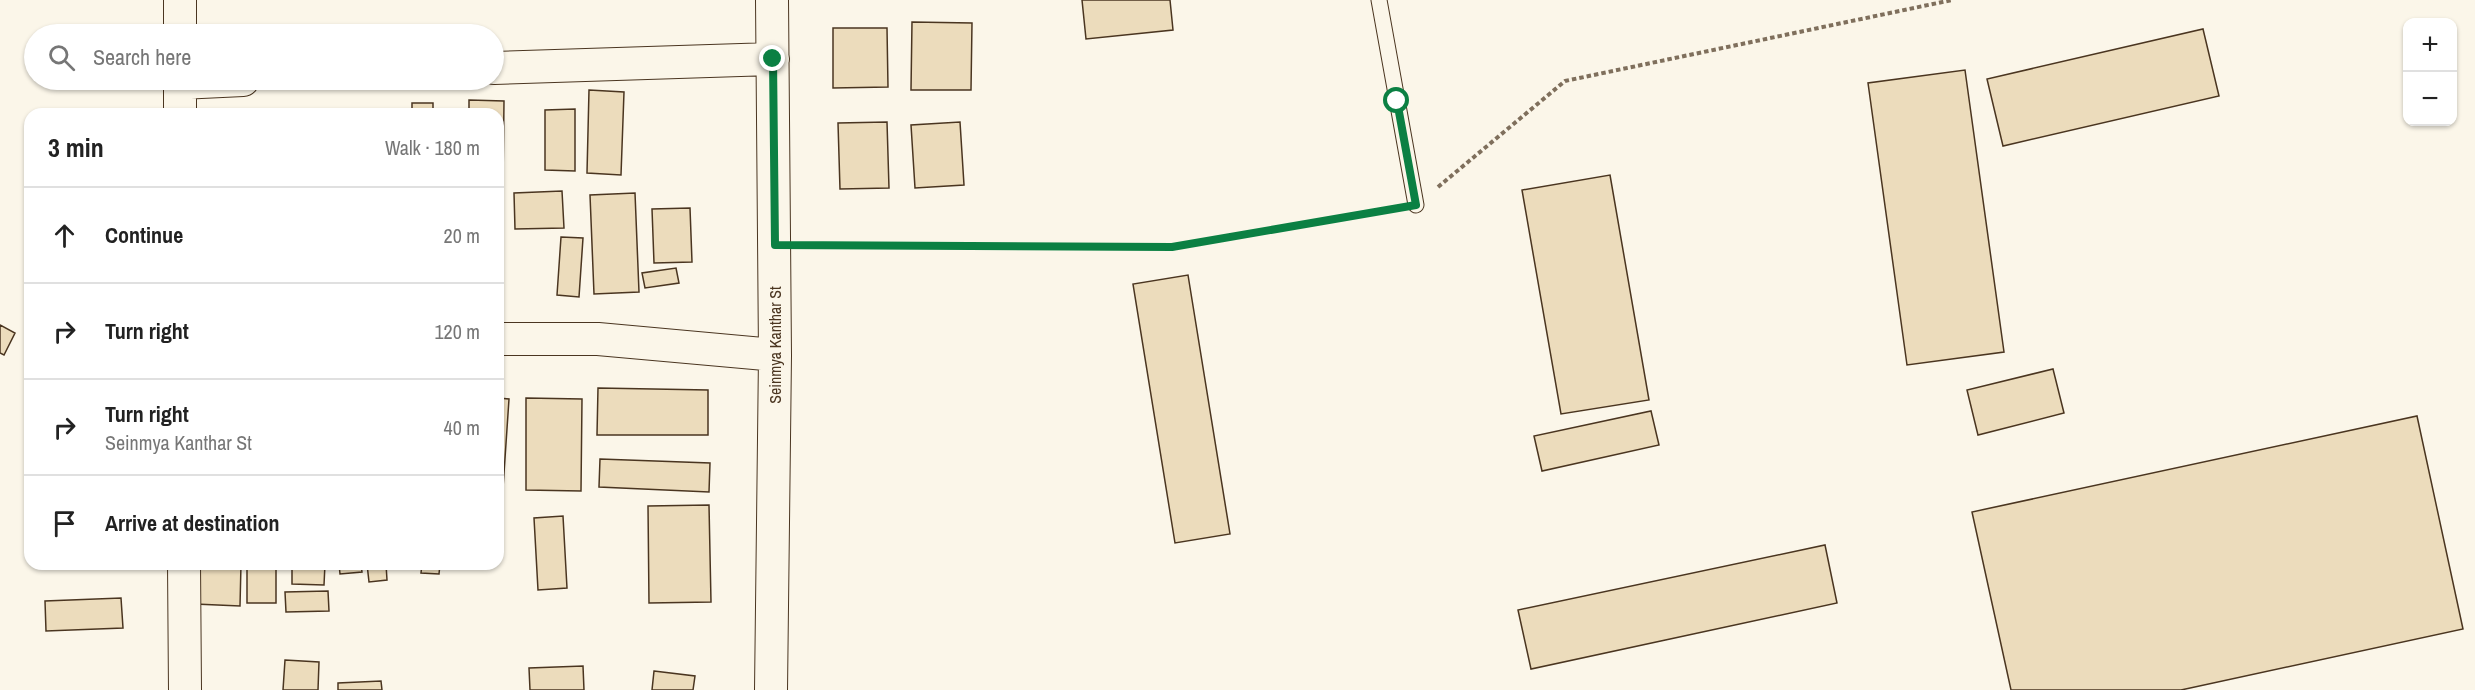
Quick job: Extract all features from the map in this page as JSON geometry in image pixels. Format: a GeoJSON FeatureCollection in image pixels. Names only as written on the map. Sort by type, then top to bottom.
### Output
{"type":"FeatureCollection","features":[{"type":"Feature","properties":{"kind":"street"},"geometry":{"type":"LineString","coordinates":[[180,0],[180,24]]}},
{"type":"Feature","properties":{"kind":"street","name":"Seinmya Kanthar St"},"geometry":{"type":"LineString","coordinates":[[771,690],[775,355],[772,0]]}},
{"type":"Feature","properties":{"kind":"street"},"geometry":{"type":"LineString","coordinates":[[504,68],[773,59]]}},
{"type":"Feature","properties":{"kind":"street"},"geometry":{"type":"LineString","coordinates":[[180,90],[180,108]]}},
{"type":"Feature","properties":{"kind":"street"},"geometry":{"type":"LineString","coordinates":[[504,339],[598,339],[775,355]]}},
{"type":"Feature","properties":{"kind":"street"},"geometry":{"type":"LineString","coordinates":[[184,570],[185,690]]}},
{"type":"Feature","properties":{"kind":"lane"},"geometry":{"type":"LineString","coordinates":[[1379,0],[1416,205]]}},
{"type":"Feature","properties":{"kind":"path"},"geometry":{"type":"LineString","coordinates":[[775,245],[1172,247],[1416,205],[1565,81],[1952,0]]}},
{"type":"Feature","properties":{"kind":"building"},"geometry":{"type":"Polygon","coordinates":[[[1082,0],[1170,0],[1173,30],[1086,39],[1082,0]]]}},
{"type":"Feature","properties":{"kind":"building"},"geometry":{"type":"Polygon","coordinates":[[[912,22],[972,23],[971,90],[911,90],[912,22]]]}},
{"type":"Feature","properties":{"kind":"building"},"geometry":{"type":"Polygon","coordinates":[[[833,28],[887,28],[888,87],[833,88],[833,28]]]}},
{"type":"Feature","properties":{"kind":"building"},"geometry":{"type":"Polygon","coordinates":[[[2203,29],[2219,96],[2003,146],[1987,79],[2203,29]]]}},
{"type":"Feature","properties":{"kind":"building"},"geometry":{"type":"Polygon","coordinates":[[[1965,70],[2004,352],[1907,365],[1868,83],[1965,70]]]}},
{"type":"Feature","properties":{"kind":"building"},"geometry":{"type":"Polygon","coordinates":[[[589,90],[624,92],[621,175],[587,173],[589,90]]]}},
{"type":"Feature","properties":{"kind":"building"},"geometry":{"type":"Polygon","coordinates":[[[469,100],[504,101],[504,108],[469,108],[469,100]]]}},
{"type":"Feature","properties":{"kind":"building"},"geometry":{"type":"Polygon","coordinates":[[[412,103],[433,103],[433,108],[412,108],[412,103]]]}},
{"type":"Feature","properties":{"kind":"building"},"geometry":{"type":"Polygon","coordinates":[[[575,109],[575,171],[545,170],[545,110],[575,109]]]}},
{"type":"Feature","properties":{"kind":"building"},"geometry":{"type":"Polygon","coordinates":[[[887,122],[889,188],[840,189],[838,123],[887,122]]]}},
{"type":"Feature","properties":{"kind":"building"},"geometry":{"type":"Polygon","coordinates":[[[960,122],[964,185],[915,188],[911,125],[960,122]]]}},
{"type":"Feature","properties":{"kind":"building"},"geometry":{"type":"Polygon","coordinates":[[[1610,175],[1649,400],[1561,414],[1522,190],[1610,175]]]}},
{"type":"Feature","properties":{"kind":"building"},"geometry":{"type":"Polygon","coordinates":[[[562,191],[564,228],[515,229],[514,193],[562,191]]]}},
{"type":"Feature","properties":{"kind":"building"},"geometry":{"type":"Polygon","coordinates":[[[635,193],[639,292],[594,294],[590,195],[635,193]]]}},
{"type":"Feature","properties":{"kind":"building"},"geometry":{"type":"Polygon","coordinates":[[[690,208],[692,262],[654,263],[652,209],[690,208]]]}},
{"type":"Feature","properties":{"kind":"building"},"geometry":{"type":"Polygon","coordinates":[[[561,237],[583,238],[579,297],[557,295],[561,237]]]}},
{"type":"Feature","properties":{"kind":"building"},"geometry":{"type":"Polygon","coordinates":[[[676,268],[679,283],[645,288],[642,273],[676,268]]]}},
{"type":"Feature","properties":{"kind":"building"},"geometry":{"type":"Polygon","coordinates":[[[1188,275],[1230,534],[1175,543],[1133,284],[1188,275]]]}},
{"type":"Feature","properties":{"kind":"building"},"geometry":{"type":"Polygon","coordinates":[[[0,325],[15,333],[4,355],[0,353],[0,325]]]}},
{"type":"Feature","properties":{"kind":"building"},"geometry":{"type":"Polygon","coordinates":[[[2053,369],[2064,413],[1978,435],[1967,390],[2053,369]]]}},
{"type":"Feature","properties":{"kind":"building"},"geometry":{"type":"Polygon","coordinates":[[[598,388],[708,390],[708,435],[597,435],[598,388]]]}},
{"type":"Feature","properties":{"kind":"building"},"geometry":{"type":"Polygon","coordinates":[[[526,398],[582,399],[581,491],[526,490],[526,398]]]}},
{"type":"Feature","properties":{"kind":"building"},"geometry":{"type":"Polygon","coordinates":[[[504,399],[509,399],[504,473],[504,399]]]}},
{"type":"Feature","properties":{"kind":"building"},"geometry":{"type":"Polygon","coordinates":[[[1651,411],[1659,445],[1542,471],[1534,436],[1651,411]]]}},
{"type":"Feature","properties":{"kind":"building"},"geometry":{"type":"Polygon","coordinates":[[[2417,416],[2463,629],[2181,690],[2011,690],[1972,512],[2417,416]]]}},
{"type":"Feature","properties":{"kind":"building"},"geometry":{"type":"Polygon","coordinates":[[[600,459],[710,463],[709,492],[599,487],[600,459]]]}},
{"type":"Feature","properties":{"kind":"building"},"geometry":{"type":"Polygon","coordinates":[[[709,505],[711,602],[649,603],[648,506],[709,505]]]}},
{"type":"Feature","properties":{"kind":"building"},"geometry":{"type":"Polygon","coordinates":[[[563,516],[567,588],[538,590],[534,518],[563,516]]]}},
{"type":"Feature","properties":{"kind":"building"},"geometry":{"type":"Polygon","coordinates":[[[1825,545],[1837,603],[1531,669],[1518,610],[1825,545]]]}},
{"type":"Feature","properties":{"kind":"building"},"geometry":{"type":"Polygon","coordinates":[[[196,570],[241,570],[240,606],[195,604],[196,570]]]}},
{"type":"Feature","properties":{"kind":"building"},"geometry":{"type":"Polygon","coordinates":[[[247,570],[276,570],[276,603],[247,603],[247,570]]]}},
{"type":"Feature","properties":{"kind":"building"},"geometry":{"type":"Polygon","coordinates":[[[292,570],[325,570],[324,585],[292,584],[292,570]]]}},
{"type":"Feature","properties":{"kind":"building"},"geometry":{"type":"Polygon","coordinates":[[[340,570],[362,570],[362,572],[340,574],[340,570]]]}},
{"type":"Feature","properties":{"kind":"building"},"geometry":{"type":"Polygon","coordinates":[[[368,570],[386,570],[387,580],[369,582],[368,570]]]}},
{"type":"Feature","properties":{"kind":"building"},"geometry":{"type":"Polygon","coordinates":[[[421,570],[439,570],[439,574],[421,573],[421,570]]]}},
{"type":"Feature","properties":{"kind":"building"},"geometry":{"type":"Polygon","coordinates":[[[328,591],[329,611],[286,612],[285,592],[328,591]]]}},
{"type":"Feature","properties":{"kind":"building"},"geometry":{"type":"Polygon","coordinates":[[[121,598],[123,628],[46,631],[45,601],[121,598]]]}},
{"type":"Feature","properties":{"kind":"building"},"geometry":{"type":"Polygon","coordinates":[[[285,660],[319,662],[318,690],[283,690],[285,660]]]}},
{"type":"Feature","properties":{"kind":"building"},"geometry":{"type":"Polygon","coordinates":[[[583,666],[584,690],[530,690],[529,668],[583,666]]]}},
{"type":"Feature","properties":{"kind":"building"},"geometry":{"type":"Polygon","coordinates":[[[654,671],[695,676],[693,690],[652,690],[654,671]]]}},
{"type":"Feature","properties":{"kind":"building"},"geometry":{"type":"Polygon","coordinates":[[[381,681],[382,690],[338,690],[338,683],[381,681]]]}},
{"type":"Feature","properties":{"kind":"route"},"geometry":{"type":"LineString","coordinates":[[773,59],[775,245],[986,248],[1172,247],[1416,205],[1397,101]]}}]}
